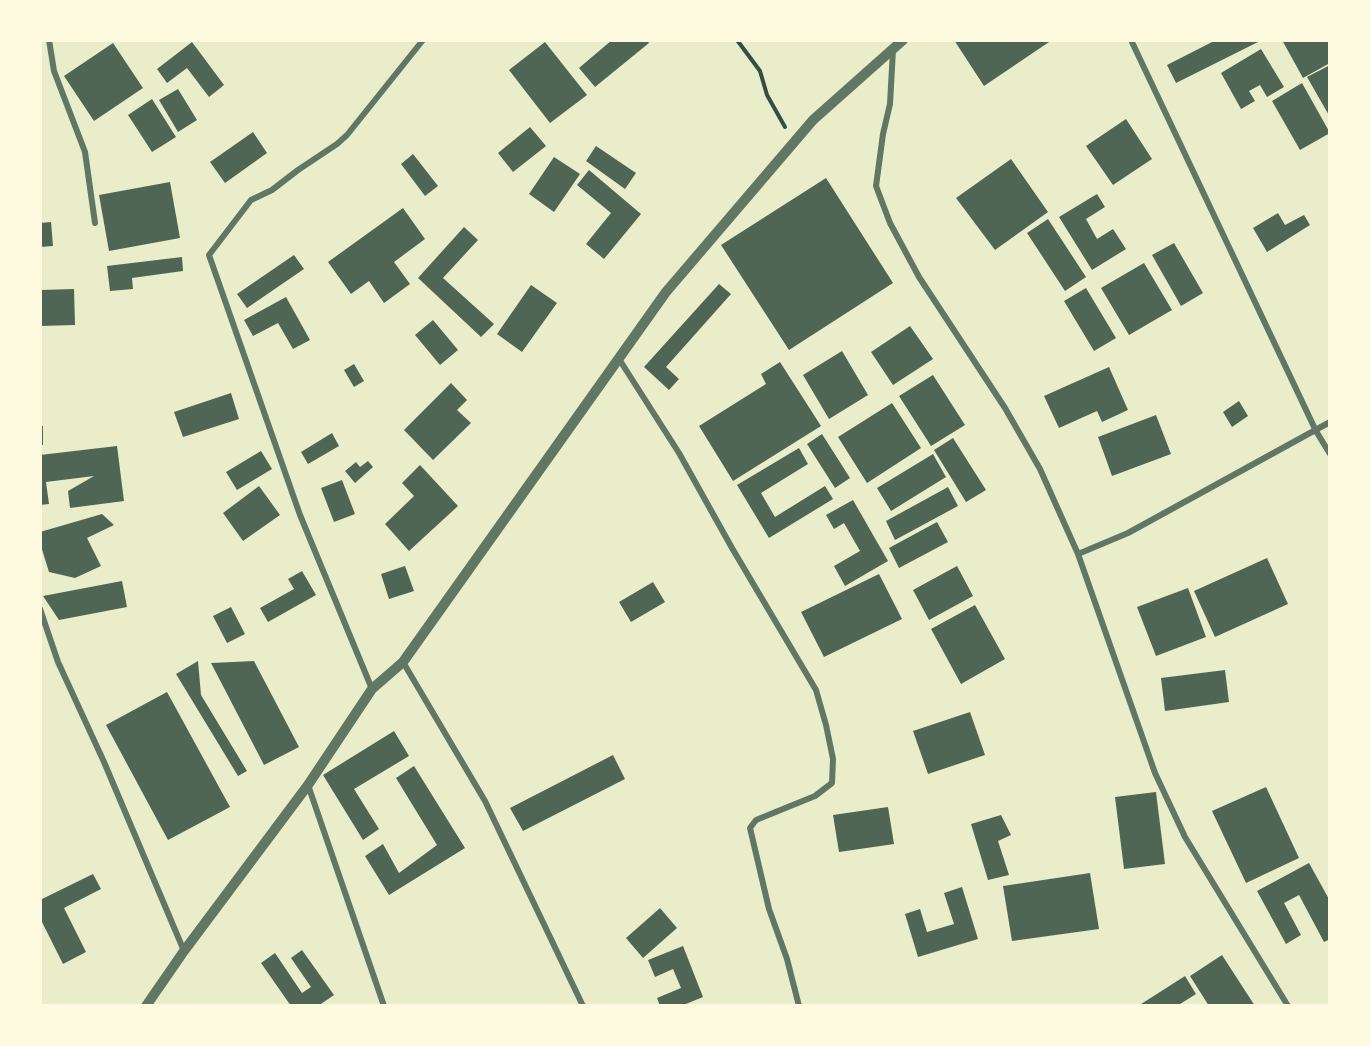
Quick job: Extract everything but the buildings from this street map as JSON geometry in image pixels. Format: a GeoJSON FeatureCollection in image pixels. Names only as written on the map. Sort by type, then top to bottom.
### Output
{"type":"FeatureCollection","features":[{"type":"Feature","properties":{"kind":"street"},"geometry":{"type":"LineString","coordinates":[[49,40],[54,71],[85,152],[95,223]]}},
{"type":"Feature","properties":{"kind":"street"},"geometry":{"type":"LineString","coordinates":[[372,689],[300,515],[209,255],[251,200],[272,190],[347,135],[423,40]]}},
{"type":"Feature","properties":{"kind":"street"},"geometry":{"type":"LineString","coordinates":[[146,1005],[308,785],[372,689],[403,662],[666,292],[813,120],[903,40]]}},
{"type":"Feature","properties":{"kind":"street"},"geometry":{"type":"LineString","coordinates":[[1131,40],[1316,431],[1329,454]]}},
{"type":"Feature","properties":{"kind":"street"},"geometry":{"type":"LineString","coordinates":[[893,50],[890,104],[883,134],[876,186],[890,223],[919,277],[1005,408],[1040,469],[1078,554],[1155,773],[1185,837],[1288,1005]]}},
{"type":"Feature","properties":{"kind":"street"},"geometry":{"type":"LineString","coordinates":[[618,359],[679,453],[816,690],[826,725],[832,759],[832,783],[815,796],[756,820],[750,828],[769,909],[787,959],[799,1005]]}},
{"type":"Feature","properties":{"kind":"street"},"geometry":{"type":"LineString","coordinates":[[1078,554],[1128,533],[1329,422]]}},
{"type":"Feature","properties":{"kind":"street"},"geometry":{"type":"LineString","coordinates":[[40,609],[58,662],[104,762],[184,951]]}},
{"type":"Feature","properties":{"kind":"street"},"geometry":{"type":"LineString","coordinates":[[403,662],[485,801],[583,1005]]}},
{"type":"Feature","properties":{"kind":"street"},"geometry":{"type":"LineString","coordinates":[[308,785],[384,1005]]}},
{"type":"Feature","properties":{"kind":"path"},"geometry":{"type":"LineString","coordinates":[[737,40],[760,71],[767,95],[794,144]]}}]}
